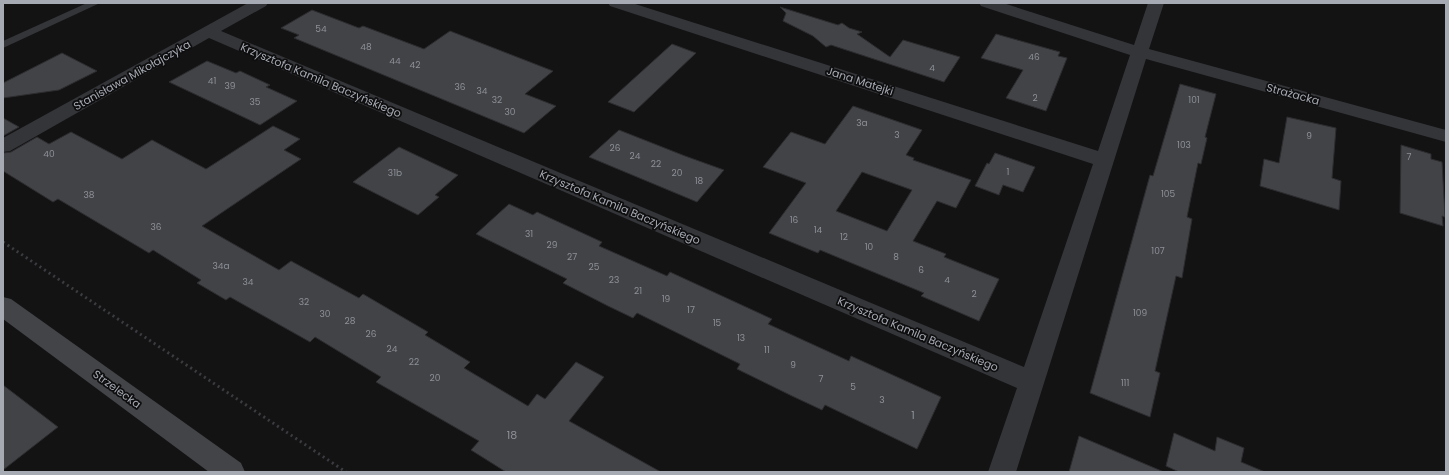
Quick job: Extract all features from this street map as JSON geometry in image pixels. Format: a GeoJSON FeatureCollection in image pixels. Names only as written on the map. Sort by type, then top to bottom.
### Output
{"type":"FeatureCollection","features":[{"type":"Feature","properties":{"kind":"street","name":"Stanisława Mikołajczyka"},"geometry":{"type":"LineString","coordinates":[[3,146],[260,3]]}},
{"type":"Feature","properties":{"kind":"street","name":"Jana Matejki"},"geometry":{"type":"LineString","coordinates":[[616,3],[1104,160]]}},
{"type":"Feature","properties":{"kind":"street","name":"Strażacka"},"geometry":{"type":"LineString","coordinates":[[987,3],[1047,24],[1140,52],[1446,136]]}},
{"type":"Feature","properties":{"kind":"street"},"geometry":{"type":"LineString","coordinates":[[1002,472],[1156,3]]}},
{"type":"Feature","properties":{"kind":"street","name":"Krzysztofa Kamila Baczyńskiego"},"geometry":{"type":"LineString","coordinates":[[208,32],[1031,382]]}},
{"type":"Feature","properties":{"kind":"street","name":"Strzelecka"},"geometry":{"type":"LineString","coordinates":[[3,306],[232,472]]}},
{"type":"Feature","properties":{"kind":"lane"},"geometry":{"type":"LineString","coordinates":[[3,46],[95,3]]}},
{"type":"Feature","properties":{"kind":"path"},"geometry":{"type":"LineString","coordinates":[[3,242],[346,472]]}},
{"type":"Feature","properties":{"kind":"building"},"geometry":{"type":"Polygon","coordinates":[[[780,7],[838,25],[842,23],[849,28],[862,32],[857,34],[890,57],[903,40],[960,57],[944,82],[831,45],[826,47],[813,36],[783,21],[786,13],[780,7]]]}},
{"type":"Feature","properties":{"kind":"building"},"geometry":{"type":"Polygon","coordinates":[[[312,10],[359,28],[363,26],[424,49],[450,31],[553,71],[525,94],[556,106],[524,133],[294,38],[299,35],[281,28],[312,10]]]}},
{"type":"Feature","properties":{"kind":"building"},"geometry":{"type":"Polygon","coordinates":[[[996,34],[1060,52],[1058,56],[1067,58],[1046,111],[1006,98],[1023,70],[981,58],[996,34]]]}},
{"type":"Feature","properties":{"kind":"building"},"geometry":{"type":"Polygon","coordinates":[[[672,44],[696,53],[634,112],[608,102],[672,44]]]}},
{"type":"Feature","properties":{"kind":"building"},"geometry":{"type":"Polygon","coordinates":[[[62,53],[97,71],[59,90],[3,98],[3,83],[62,53]]]}},
{"type":"Feature","properties":{"kind":"building"},"geometry":{"type":"Polygon","coordinates":[[[207,61],[236,73],[240,71],[270,85],[266,87],[297,101],[260,125],[169,82],[207,61]]]}},
{"type":"Feature","properties":{"kind":"building"},"geometry":{"type":"Polygon","coordinates":[[[1180,84],[1216,94],[1205,137],[1207,138],[1201,164],[1198,163],[1187,217],[1192,219],[1182,278],[1176,276],[1155,371],[1160,373],[1150,417],[1090,393],[1150,175],[1153,176],[1180,84]]]}},
{"type":"Feature","properties":{"kind":"building"},"geometry":{"type":"Polygon","coordinates":[[[853,106],[922,130],[906,155],[914,158],[913,160],[971,180],[956,208],[937,201],[913,241],[946,254],[944,257],[999,279],[979,321],[921,296],[924,293],[820,250],[818,253],[769,233],[806,183],[763,167],[791,132],[825,144],[853,106]],[[862,172],[836,211],[887,231],[912,190],[862,172]]]}},
{"type":"Feature","properties":{"kind":"building"},"geometry":{"type":"Polygon","coordinates":[[[1287,117],[1336,128],[1332,178],[1341,181],[1339,210],[1260,186],[1264,159],[1279,163],[1287,117]]]}},
{"type":"Feature","properties":{"kind":"building"},"geometry":{"type":"Polygon","coordinates":[[[3,118],[19,127],[3,136],[3,118]]]}},
{"type":"Feature","properties":{"kind":"building"},"geometry":{"type":"Polygon","coordinates":[[[273,126],[300,139],[284,150],[301,159],[202,226],[279,270],[291,261],[359,298],[363,294],[428,332],[425,335],[470,362],[464,368],[528,406],[537,394],[545,399],[576,362],[604,377],[569,421],[661,472],[506,472],[471,450],[479,441],[376,382],[381,377],[315,337],[310,342],[230,297],[226,300],[197,283],[201,280],[153,250],[149,253],[58,199],[53,202],[3,171],[3,153],[11,152],[37,137],[49,144],[71,132],[122,159],[152,140],[206,169],[273,126]]]}},
{"type":"Feature","properties":{"kind":"building"},"geometry":{"type":"Polygon","coordinates":[[[619,130],[724,170],[697,202],[589,157],[619,130]]]}},
{"type":"Feature","properties":{"kind":"building"},"geometry":{"type":"Polygon","coordinates":[[[1401,145],[1431,154],[1431,159],[1442,162],[1445,217],[1442,216],[1443,226],[1400,213],[1401,145]]]}},
{"type":"Feature","properties":{"kind":"building"},"geometry":{"type":"Polygon","coordinates":[[[399,147],[458,175],[435,195],[439,197],[418,215],[353,182],[399,147]]]}},
{"type":"Feature","properties":{"kind":"building"},"geometry":{"type":"Polygon","coordinates":[[[995,153],[1035,167],[1023,192],[1003,185],[999,195],[975,186],[987,163],[989,164],[995,153]]]}},
{"type":"Feature","properties":{"kind":"building"},"geometry":{"type":"Polygon","coordinates":[[[509,204],[533,215],[537,212],[602,242],[599,246],[667,276],[670,272],[772,319],[768,324],[849,361],[851,356],[941,397],[917,449],[825,405],[822,410],[792,396],[737,369],[740,364],[637,313],[633,318],[608,306],[563,283],[567,279],[476,234],[509,204]]]}},
{"type":"Feature","properties":{"kind":"building"},"geometry":{"type":"Polygon","coordinates":[[[3,385],[58,427],[3,470],[3,385]]]}},
{"type":"Feature","properties":{"kind":"building"},"geometry":{"type":"Polygon","coordinates":[[[1174,433],[1215,451],[1217,437],[1244,448],[1241,462],[1265,472],[1179,472],[1166,466],[1174,433]]]}},
{"type":"Feature","properties":{"kind":"building"},"geometry":{"type":"Polygon","coordinates":[[[1079,436],[1164,472],[1069,472],[1079,436]]]}}]}
